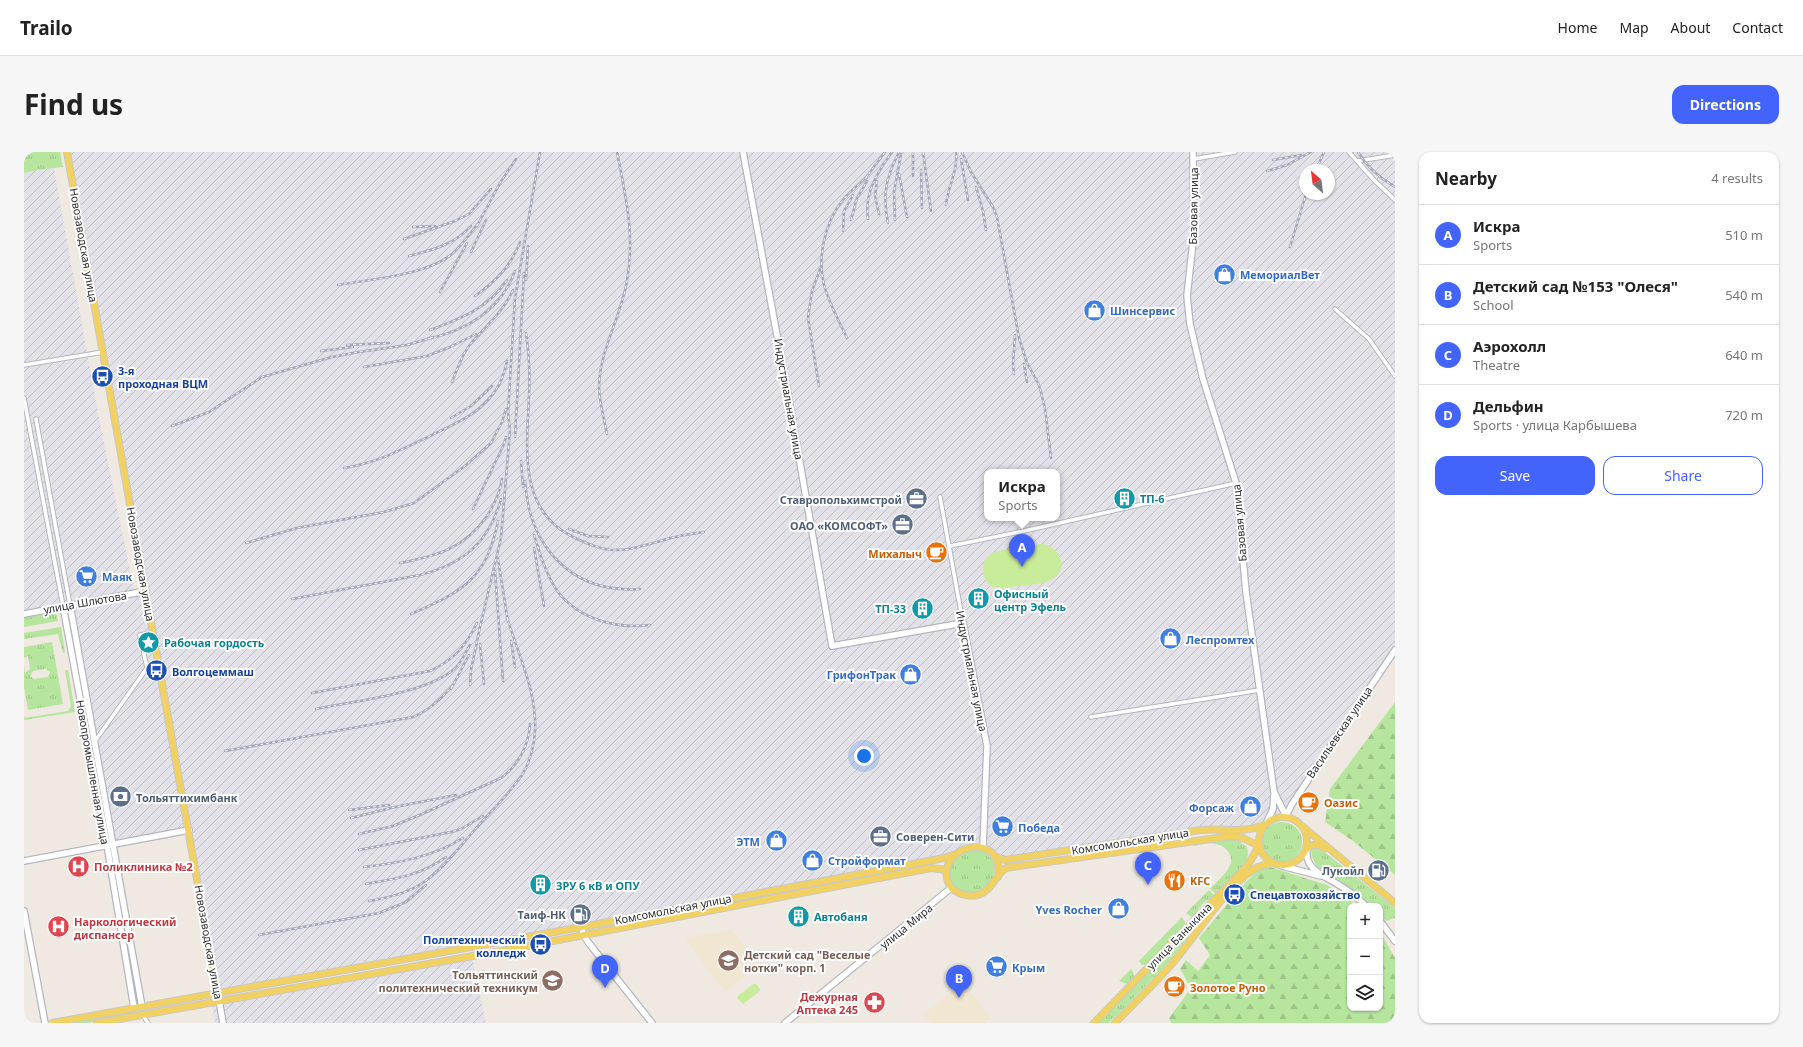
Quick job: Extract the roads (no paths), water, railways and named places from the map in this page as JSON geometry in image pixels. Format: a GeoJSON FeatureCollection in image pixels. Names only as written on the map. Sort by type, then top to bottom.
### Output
{"type":"FeatureCollection","features":[{"type":"Feature","properties":{"kind":"main road","name":"Новозаводская улица"},"geometry":{"type":"LineString","coordinates":[[67,152],[219,1000]]}},
{"type":"Feature","properties":{"kind":"main road"},"geometry":{"type":"LineString","coordinates":[[1332,851],[1320,845],[1311,845],[1298,860],[1282,866],[1265,857],[1259,846],[1260,836],[1266,824],[1274,819],[1286,816],[1299,824],[1332,851],[1395,903]]}},
{"type":"Feature","properties":{"kind":"main road","name":"Комсомольская улица"},"geometry":{"type":"LineString","coordinates":[[994,856],[1005,860],[1192,831],[1220,829],[1249,830],[1266,824]]}},
{"type":"Feature","properties":{"kind":"main road"},"geometry":{"type":"LineString","coordinates":[[1299,824],[1306,835],[1306,849]]}},
{"type":"Feature","properties":{"kind":"main road"},"geometry":{"type":"LineString","coordinates":[[1220,829],[1221,837]]}},
{"type":"Feature","properties":{"kind":"main road","name":"Комсомольская улица"},"geometry":{"type":"LineString","coordinates":[[998,878],[1002,871],[1006,868],[1221,837],[1237,836],[1259,846]]}},
{"type":"Feature","properties":{"kind":"main road","name":"улица Баныкина"},"geometry":{"type":"LineString","coordinates":[[1094,1023],[1248,865],[1259,846]]}},
{"type":"Feature","properties":{"kind":"main road"},"geometry":{"type":"LineString","coordinates":[[969,847],[984,847],[994,856],[999,870],[998,878],[986,890],[977,895],[966,896],[951,888],[947,880],[947,865],[956,854],[969,847]]}},
{"type":"Feature","properties":{"kind":"main road","name":"Комсомольская улица"},"geometry":{"type":"LineString","coordinates":[[52,1023],[582,927],[944,858],[956,854]]}},
{"type":"Feature","properties":{"kind":"main road","name":"улица Баныкина"},"geometry":{"type":"LineString","coordinates":[[1115,1023],[1176,960],[1203,923],[1242,879],[1254,869],[1263,865],[1274,863]]}},
{"type":"Feature","properties":{"kind":"main road","name":"Комсомольская улица"},"geometry":{"type":"LineString","coordinates":[[98,1023],[219,1000],[506,950],[931,868],[946,870]]}},
{"type":"Feature","properties":{"kind":"main road"},"geometry":{"type":"LineString","coordinates":[[809,883],[810,891]]}},
{"type":"Feature","properties":{"kind":"main road"},"geometry":{"type":"LineString","coordinates":[[670,910],[671,917]]}},
{"type":"Feature","properties":{"kind":"main road"},"geometry":{"type":"LineString","coordinates":[[1197,917],[1202,917],[1203,923]]}},
{"type":"Feature","properties":{"kind":"main road"},"geometry":{"type":"LineString","coordinates":[[390,961],[391,970]]}},
{"type":"Feature","properties":{"kind":"main road"},"geometry":{"type":"LineString","coordinates":[[324,973],[326,982]]}},
{"type":"Feature","properties":{"kind":"main road"},"geometry":{"type":"LineString","coordinates":[[170,1002],[172,1009]]}},
{"type":"Feature","properties":{"kind":"street","name":"Индустриальная улица"},"geometry":{"type":"LineString","coordinates":[[743,152],[789,400],[832,646],[963,623]]}},
{"type":"Feature","properties":{"kind":"street","name":"Базовая улица"},"geometry":{"type":"LineString","coordinates":[[1193,152],[1194,233],[1188,296],[1190,324],[1203,379],[1236,483],[1246,592],[1274,792],[1286,816]]}},
{"type":"Feature","properties":{"kind":"street","name":"Базовая улица"},"geometry":{"type":"LineString","coordinates":[[1194,159],[1235,152]]}},
{"type":"Feature","properties":{"kind":"street"},"geometry":{"type":"LineString","coordinates":[[1349,152],[1374,180],[1395,200]]}},
{"type":"Feature","properties":{"kind":"street"},"geometry":{"type":"LineString","coordinates":[[1358,161],[1395,155]]}},
{"type":"Feature","properties":{"kind":"street"},"geometry":{"type":"LineString","coordinates":[[1335,309],[1369,339],[1395,376]]}},
{"type":"Feature","properties":{"kind":"street"},"geometry":{"type":"LineString","coordinates":[[24,365],[103,352]]}},
{"type":"Feature","properties":{"kind":"street"},"geometry":{"type":"LineString","coordinates":[[24,398],[63,606]]}},
{"type":"Feature","properties":{"kind":"street"},"geometry":{"type":"LineString","coordinates":[[36,419],[70,605]]}},
{"type":"Feature","properties":{"kind":"street"},"geometry":{"type":"LineString","coordinates":[[950,546],[1024,531],[1236,483]]}},
{"type":"Feature","properties":{"kind":"street","name":"Индустриальная улица"},"geometry":{"type":"LineString","coordinates":[[940,497],[986,746],[987,767],[984,847]]}},
{"type":"Feature","properties":{"kind":"street","name":"улица Шлютова"},"geometry":{"type":"LineString","coordinates":[[24,614],[146,591]]}},
{"type":"Feature","properties":{"kind":"street","name":"Новопромышленная улица"},"geometry":{"type":"LineString","coordinates":[[70,605],[142,1007]]}},
{"type":"Feature","properties":{"kind":"street","name":"Новопромышленная улица"},"geometry":{"type":"LineString","coordinates":[[63,606],[107,845],[134,1008]]}},
{"type":"Feature","properties":{"kind":"street"},"geometry":{"type":"LineString","coordinates":[[95,741],[147,668],[140,635],[153,633]]}},
{"type":"Feature","properties":{"kind":"street","name":"Васильевская улица"},"geometry":{"type":"LineString","coordinates":[[1286,816],[1296,797],[1395,650]]}},
{"type":"Feature","properties":{"kind":"street"},"geometry":{"type":"LineString","coordinates":[[1091,717],[1260,690]]}},
{"type":"Feature","properties":{"kind":"street"},"geometry":{"type":"LineString","coordinates":[[1266,824],[1274,809],[1274,792]]}},
{"type":"Feature","properties":{"kind":"street"},"geometry":{"type":"LineString","coordinates":[[24,861],[189,830]]}},
{"type":"Feature","properties":{"kind":"street"},"geometry":{"type":"LineString","coordinates":[[1306,849],[1308,862],[1315,871],[1354,895],[1363,903]]}},
{"type":"Feature","properties":{"kind":"street"},"geometry":{"type":"LineString","coordinates":[[1282,866],[1324,877]]}},
{"type":"Feature","properties":{"kind":"street","name":"улица Мира"},"geometry":{"type":"LineString","coordinates":[[785,1023],[951,888]]}},
{"type":"Feature","properties":{"kind":"street"},"geometry":{"type":"LineString","coordinates":[[24,911],[45,1023]]}},
{"type":"Feature","properties":{"kind":"street"},"geometry":{"type":"LineString","coordinates":[[1383,925],[1395,941]]}},
{"type":"Feature","properties":{"kind":"street"},"geometry":{"type":"LineString","coordinates":[[582,927],[583,934],[652,1023]]}},
{"type":"Feature","properties":{"kind":"street","name":"Новозаводская улица"},"geometry":{"type":"LineString","coordinates":[[219,1000],[223,1023]]}},
{"type":"Feature","properties":{"kind":"street"},"geometry":{"type":"LineString","coordinates":[[144,1015],[148,1023]]}},
{"type":"Feature","properties":{"kind":"railway"},"geometry":{"type":"LineString","coordinates":[[470,685],[471,670],[480,627],[501,538],[510,430],[508,413],[515,298],[540,152]]}},
{"type":"Feature","properties":{"kind":"railway"},"geometry":{"type":"LineString","coordinates":[[607,434],[600,398],[600,372],[624,294],[627,281],[630,247],[628,216],[617,152]]}},
{"type":"Feature","properties":{"kind":"railway"},"geometry":{"type":"LineString","coordinates":[[865,179],[885,152]]}},
{"type":"Feature","properties":{"kind":"railway"},"geometry":{"type":"LineString","coordinates":[[868,219],[867,210],[870,192],[881,168],[892,152]]}},
{"type":"Feature","properties":{"kind":"railway"},"geometry":{"type":"LineString","coordinates":[[888,223],[885,203],[886,186],[899,152]]}},
{"type":"Feature","properties":{"kind":"railway"},"geometry":{"type":"LineString","coordinates":[[913,152],[913,176]]}},
{"type":"Feature","properties":{"kind":"railway"},"geometry":{"type":"LineString","coordinates":[[923,152],[931,211]]}},
{"type":"Feature","properties":{"kind":"railway"},"geometry":{"type":"LineString","coordinates":[[946,205],[956,166],[956,152]]}},
{"type":"Feature","properties":{"kind":"railway"},"geometry":{"type":"LineString","coordinates":[[962,152],[971,172],[993,207],[997,217],[1019,338],[1027,363],[1039,385],[1045,408],[1051,458]]}},
{"type":"Feature","properties":{"kind":"railway"},"geometry":{"type":"LineString","coordinates":[[1267,171],[1287,165],[1311,152]]}},
{"type":"Feature","properties":{"kind":"railway"},"geometry":{"type":"LineString","coordinates":[[1319,164],[1324,152]]}},
{"type":"Feature","properties":{"kind":"railway"},"geometry":{"type":"LineString","coordinates":[[1358,152],[1365,163],[1374,172],[1395,187]]}},
{"type":"Feature","properties":{"kind":"railway"},"geometry":{"type":"LineString","coordinates":[[895,220],[894,192],[901,154]]}},
{"type":"Feature","properties":{"kind":"railway"},"geometry":{"type":"LineString","coordinates":[[1273,160],[1301,155]]}},
{"type":"Feature","properties":{"kind":"railway"},"geometry":{"type":"LineString","coordinates":[[477,226],[500,183],[516,159]]}},
{"type":"Feature","properties":{"kind":"railway"},"geometry":{"type":"LineString","coordinates":[[961,159],[968,200]]}},
{"type":"Feature","properties":{"kind":"railway"},"geometry":{"type":"LineString","coordinates":[[921,170],[922,208]]}},
{"type":"Feature","properties":{"kind":"railway"},"geometry":{"type":"LineString","coordinates":[[899,174],[907,217]]}},
{"type":"Feature","properties":{"kind":"railway"},"geometry":{"type":"LineString","coordinates":[[847,338],[826,292],[822,274],[822,252],[827,230],[836,210],[845,197],[868,175]]}},
{"type":"Feature","properties":{"kind":"railway"},"geometry":{"type":"LineString","coordinates":[[851,220],[857,198],[867,181]]}},
{"type":"Feature","properties":{"kind":"railway"},"geometry":{"type":"LineString","coordinates":[[877,181],[875,196],[879,214]]}},
{"type":"Feature","properties":{"kind":"railway"},"geometry":{"type":"LineString","coordinates":[[976,187],[983,211],[986,230]]}},
{"type":"Feature","properties":{"kind":"railway"},"geometry":{"type":"LineString","coordinates":[[404,239],[455,221],[469,214],[491,189]]}},
{"type":"Feature","properties":{"kind":"railway"},"geometry":{"type":"LineString","coordinates":[[843,231],[844,211],[853,195]]}},
{"type":"Feature","properties":{"kind":"railway"},"geometry":{"type":"LineString","coordinates":[[1290,247],[1304,200]]}},
{"type":"Feature","properties":{"kind":"railway"},"geometry":{"type":"LineString","coordinates":[[471,252],[486,220]]}},
{"type":"Feature","properties":{"kind":"railway"},"geometry":{"type":"LineString","coordinates":[[338,285],[398,275],[428,267],[452,254],[480,221]]}},
{"type":"Feature","properties":{"kind":"railway"},"geometry":{"type":"LineString","coordinates":[[413,227],[435,226]]}},
{"type":"Feature","properties":{"kind":"railway"},"geometry":{"type":"LineString","coordinates":[[409,256],[442,246],[457,238],[471,226]]}},
{"type":"Feature","properties":{"kind":"railway"},"geometry":{"type":"LineString","coordinates":[[475,296],[490,285],[502,272],[512,258],[520,242]]}},
{"type":"Feature","properties":{"kind":"railway"},"geometry":{"type":"LineString","coordinates":[[440,292],[467,243]]}},
{"type":"Feature","properties":{"kind":"railway"},"geometry":{"type":"LineString","coordinates":[[526,280],[528,246]]}},
{"type":"Feature","properties":{"kind":"railway"},"geometry":{"type":"LineString","coordinates":[[819,386],[808,318],[812,291],[820,269]]}},
{"type":"Feature","properties":{"kind":"railway"},"geometry":{"type":"LineString","coordinates":[[428,339],[456,330],[481,316],[501,297],[509,285],[515,271]]}},
{"type":"Feature","properties":{"kind":"railway"},"geometry":{"type":"LineString","coordinates":[[515,437],[524,273]]}},
{"type":"Feature","properties":{"kind":"railway"},"geometry":{"type":"LineString","coordinates":[[430,330],[463,317],[483,305],[500,290],[507,280]]}},
{"type":"Feature","properties":{"kind":"railway"},"geometry":{"type":"LineString","coordinates":[[452,382],[466,350],[499,313],[513,290]]}},
{"type":"Feature","properties":{"kind":"railway"},"geometry":{"type":"LineString","coordinates":[[526,333],[529,356],[527,457],[534,495],[543,512],[556,526],[575,538],[591,545],[613,550],[628,549],[674,537],[704,532]]}},
{"type":"Feature","properties":{"kind":"railway"},"geometry":{"type":"LineString","coordinates":[[364,367],[427,356],[450,347],[476,334]]}},
{"type":"Feature","properties":{"kind":"railway"},"geometry":{"type":"LineString","coordinates":[[1014,374],[1013,364],[1015,335]]}},
{"type":"Feature","properties":{"kind":"railway"},"geometry":{"type":"LineString","coordinates":[[172,426],[209,412],[262,377],[332,357],[407,345],[434,337]]}},
{"type":"Feature","properties":{"kind":"railway"},"geometry":{"type":"LineString","coordinates":[[347,345],[389,343]]}},
{"type":"Feature","properties":{"kind":"railway"},"geometry":{"type":"LineString","coordinates":[[321,351],[353,347]]}},
{"type":"Feature","properties":{"kind":"railway"},"geometry":{"type":"LineString","coordinates":[[344,468],[390,455],[466,418],[488,400],[496,390],[502,379],[507,361]]}},
{"type":"Feature","properties":{"kind":"railway"},"geometry":{"type":"LineString","coordinates":[[1024,364],[1027,382]]}},
{"type":"Feature","properties":{"kind":"railway"},"geometry":{"type":"LineString","coordinates":[[451,418],[471,406],[492,386]]}},
{"type":"Feature","properties":{"kind":"railway"},"geometry":{"type":"LineString","coordinates":[[246,543],[297,528],[384,512],[414,503],[465,466],[491,443],[502,422],[506,409]]}},
{"type":"Feature","properties":{"kind":"railway"},"geometry":{"type":"LineString","coordinates":[[473,509],[506,437]]}},
{"type":"Feature","properties":{"kind":"railway"},"geometry":{"type":"LineString","coordinates":[[521,461],[523,487]]}},
{"type":"Feature","properties":{"kind":"railway"},"geometry":{"type":"LineString","coordinates":[[400,563],[426,557],[449,549],[469,536],[490,512],[498,494],[502,479]]}},
{"type":"Feature","properties":{"kind":"railway"},"geometry":{"type":"LineString","coordinates":[[525,481],[528,505],[535,526],[545,545],[558,561],[574,574],[593,583],[615,588],[640,589]]}},
{"type":"Feature","properties":{"kind":"railway"},"geometry":{"type":"LineString","coordinates":[[292,599],[420,575],[449,565],[461,558],[481,539],[489,528],[501,499]]}},
{"type":"Feature","properties":{"kind":"railway"},"geometry":{"type":"LineString","coordinates":[[411,614],[445,598],[470,581],[487,557],[498,521]]}},
{"type":"Feature","properties":{"kind":"railway"},"geometry":{"type":"LineString","coordinates":[[569,529],[588,536],[608,537]]}},
{"type":"Feature","properties":{"kind":"railway"},"geometry":{"type":"LineString","coordinates":[[534,535],[550,579],[558,592],[577,610],[588,616],[612,624],[637,626],[650,625]]}},
{"type":"Feature","properties":{"kind":"railway"},"geometry":{"type":"LineString","coordinates":[[534,548],[544,606]]}},
{"type":"Feature","properties":{"kind":"railway"},"geometry":{"type":"LineString","coordinates":[[498,559],[508,622]]}},
{"type":"Feature","properties":{"kind":"railway"},"geometry":{"type":"LineString","coordinates":[[495,571],[503,681]]}},
{"type":"Feature","properties":{"kind":"railway"},"geometry":{"type":"LineString","coordinates":[[369,901],[403,893],[421,884],[437,872],[507,795],[525,770],[534,742],[535,716],[530,687],[507,617]]}},
{"type":"Feature","properties":{"kind":"railway"},"geometry":{"type":"LineString","coordinates":[[312,693],[430,671],[446,662],[458,652],[468,639],[477,623]]}},
{"type":"Feature","properties":{"kind":"railway"},"geometry":{"type":"LineString","coordinates":[[511,641],[515,667]]}},
{"type":"Feature","properties":{"kind":"railway"},"geometry":{"type":"LineString","coordinates":[[480,644],[484,684]]}},
{"type":"Feature","properties":{"kind":"railway"},"geometry":{"type":"LineString","coordinates":[[316,709],[388,696],[425,685],[456,668],[470,645]]}},
{"type":"Feature","properties":{"kind":"railway"},"geometry":{"type":"LineString","coordinates":[[451,689],[469,655]]}},
{"type":"Feature","properties":{"kind":"railway"},"geometry":{"type":"LineString","coordinates":[[225,751],[413,717],[425,711],[435,703],[454,684]]}},
{"type":"Feature","properties":{"kind":"railway"},"geometry":{"type":"LineString","coordinates":[[359,834],[393,826],[501,778],[513,767],[522,754],[527,740],[530,724]]}},
{"type":"Feature","properties":{"kind":"railway"},"geometry":{"type":"LineString","coordinates":[[351,818],[395,807],[456,795]]}},
{"type":"Feature","properties":{"kind":"railway"},"geometry":{"type":"LineString","coordinates":[[349,810],[389,805]]}},
{"type":"Feature","properties":{"kind":"railway"},"geometry":{"type":"LineString","coordinates":[[359,850],[451,832],[461,829],[483,816]]}},
{"type":"Feature","properties":{"kind":"railway"},"geometry":{"type":"LineString","coordinates":[[364,867],[415,858],[440,850],[463,838]]}},
{"type":"Feature","properties":{"kind":"railway"},"geometry":{"type":"LineString","coordinates":[[366,884],[398,878],[418,872],[446,857]]}},
{"type":"Feature","properties":{"kind":"railway"},"geometry":{"type":"LineString","coordinates":[[259,935],[379,913],[406,902],[426,885]]}},
{"type":"Feature","properties":{"kind":"place","name":"МемориалВет"},"geometry":{"type":"Point","coordinates":[1224,274]}},
{"type":"Feature","properties":{"kind":"place","name":"Шинсервис"},"geometry":{"type":"Point","coordinates":[1094,310]}},
{"type":"Feature","properties":{"kind":"place","name":"3-я проходная ВЦМ"},"geometry":{"type":"Point","coordinates":[102,376]}},
{"type":"Feature","properties":{"kind":"place","name":"ТП-6"},"geometry":{"type":"Point","coordinates":[1124,498]}},
{"type":"Feature","properties":{"kind":"place","name":"Ставропольхимстрой"},"geometry":{"type":"Point","coordinates":[917,499]}},
{"type":"Feature","properties":{"kind":"place","name":"ОАО «КОМСОФТ»"},"geometry":{"type":"Point","coordinates":[903,525]}},
{"type":"Feature","properties":{"kind":"place","name":"Михалыч"},"geometry":{"type":"Point","coordinates":[937,553]}},
{"type":"Feature","properties":{"kind":"place","name":"Искра"},"geometry":{"type":"Point","coordinates":[1022,567]}},
{"type":"Feature","properties":{"kind":"place","name":"Маяк"},"geometry":{"type":"Point","coordinates":[86,576]}},
{"type":"Feature","properties":{"kind":"place","name":"Офисный центр Эфель"},"geometry":{"type":"Point","coordinates":[978,599]}},
{"type":"Feature","properties":{"kind":"place","name":"ТП-33"},"geometry":{"type":"Point","coordinates":[922,608]}},
{"type":"Feature","properties":{"kind":"place","name":"Леспромтех"},"geometry":{"type":"Point","coordinates":[1170,639]}},
{"type":"Feature","properties":{"kind":"place","name":"Рабочая гордость"},"geometry":{"type":"Point","coordinates":[148,642]}},
{"type":"Feature","properties":{"kind":"place","name":"Волгоцеммаш"},"geometry":{"type":"Point","coordinates":[156,671]}},
{"type":"Feature","properties":{"kind":"place","name":"ГрифонТрак"},"geometry":{"type":"Point","coordinates":[911,674]}},
{"type":"Feature","properties":{"kind":"place","name":"Тольяттихимбанк"},"geometry":{"type":"Point","coordinates":[121,797]}},
{"type":"Feature","properties":{"kind":"place","name":"Оазис"},"geometry":{"type":"Point","coordinates":[1308,802]}},
{"type":"Feature","properties":{"kind":"place","name":"Форсаж"},"geometry":{"type":"Point","coordinates":[1250,807]}},
{"type":"Feature","properties":{"kind":"place","name":"Победа"},"geometry":{"type":"Point","coordinates":[1003,827]}},
{"type":"Feature","properties":{"kind":"place","name":"Соверен-Сити"},"geometry":{"type":"Point","coordinates":[881,836]}},
{"type":"Feature","properties":{"kind":"place","name":"ЭТМ"},"geometry":{"type":"Point","coordinates":[776,841]}},
{"type":"Feature","properties":{"kind":"place","name":"Стройформат"},"geometry":{"type":"Point","coordinates":[812,860]}},
{"type":"Feature","properties":{"kind":"place","name":"Поликлиника №2"},"geometry":{"type":"Point","coordinates":[78,866]}},
{"type":"Feature","properties":{"kind":"place","name":"Лукойл"},"geometry":{"type":"Point","coordinates":[1379,870]}},
{"type":"Feature","properties":{"kind":"place","name":"KFC"},"geometry":{"type":"Point","coordinates":[1175,880]}},
{"type":"Feature","properties":{"kind":"place","name":"ЗРУ 6 кВ и ОПУ"},"geometry":{"type":"Point","coordinates":[540,885]}},
{"type":"Feature","properties":{"kind":"place","name":"Аэрохолл"},"geometry":{"type":"Point","coordinates":[1148,885]}},
{"type":"Feature","properties":{"kind":"place","name":"Спецавтохозяйство"},"geometry":{"type":"Point","coordinates":[1235,894]}},
{"type":"Feature","properties":{"kind":"place","name":"Yves Rocher"},"geometry":{"type":"Point","coordinates":[1118,909]}},
{"type":"Feature","properties":{"kind":"place","name":"Таиф-НК"},"geometry":{"type":"Point","coordinates":[581,914]}},
{"type":"Feature","properties":{"kind":"place","name":"Автобаня"},"geometry":{"type":"Point","coordinates":[799,916]}},
{"type":"Feature","properties":{"kind":"place","name":"Наркологический диспансер"},"geometry":{"type":"Point","coordinates":[59,927]}},
{"type":"Feature","properties":{"kind":"place","name":"Политехнический колледж"},"geometry":{"type":"Point","coordinates":[541,945]}},
{"type":"Feature","properties":{"kind":"place","name":"Детский сад \"Веселые нотки\" корп. 1"},"geometry":{"type":"Point","coordinates":[728,960]}},
{"type":"Feature","properties":{"kind":"place","name":"Крым"},"geometry":{"type":"Point","coordinates":[997,967]}},
{"type":"Feature","properties":{"kind":"place","name":"Тольяттинский политехнический техникум"},"geometry":{"type":"Point","coordinates":[553,980]}},
{"type":"Feature","properties":{"kind":"place","name":"Золотое Руно"},"geometry":{"type":"Point","coordinates":[1174,987]}},
{"type":"Feature","properties":{"kind":"place","name":"Дельфин"},"geometry":{"type":"Point","coordinates":[605,988]}},
{"type":"Feature","properties":{"kind":"place","name":"Детский сад №153 \"Олеся\""},"geometry":{"type":"Point","coordinates":[959,998]}},
{"type":"Feature","properties":{"kind":"place","name":"Дежурная Аптека 245"},"geometry":{"type":"Point","coordinates":[874,1002]}}]}
